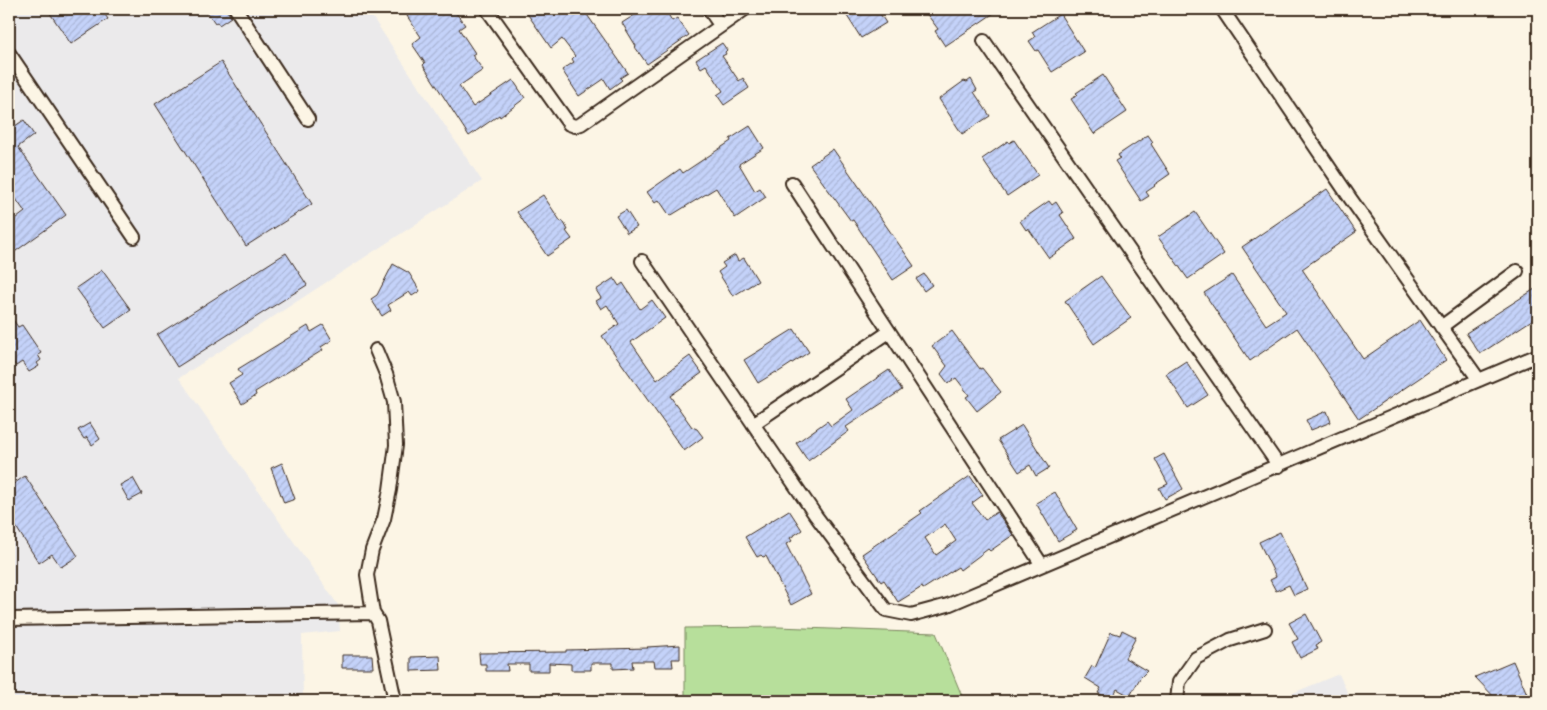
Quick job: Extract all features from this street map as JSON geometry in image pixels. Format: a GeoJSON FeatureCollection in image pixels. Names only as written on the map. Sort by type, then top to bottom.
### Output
{"type":"FeatureCollection","features":[{"type":"Feature","properties":{"kind":"street"},"geometry":{"type":"LineString","coordinates":[[236,9],[308,119]]}},
{"type":"Feature","properties":{"kind":"street"},"geometry":{"type":"LineString","coordinates":[[487,9],[569,124],[575,126],[581,124],[745,9]]}},
{"type":"Feature","properties":{"kind":"street"},"geometry":{"type":"LineString","coordinates":[[709,9],[720,25]]}},
{"type":"Feature","properties":{"kind":"street"},"geometry":{"type":"LineString","coordinates":[[1222,9],[1350,198],[1479,380]]}},
{"type":"Feature","properties":{"kind":"street"},"geometry":{"type":"LineString","coordinates":[[984,41],[1279,466]]}},
{"type":"Feature","properties":{"kind":"street"},"geometry":{"type":"LineString","coordinates":[[9,53],[134,236]]}},
{"type":"Feature","properties":{"kind":"street"},"geometry":{"type":"LineString","coordinates":[[792,183],[1042,565]]}},
{"type":"Feature","properties":{"kind":"street"},"geometry":{"type":"LineString","coordinates":[[642,261],[816,516],[886,610],[911,615],[948,605],[1538,355]]}},
{"type":"Feature","properties":{"kind":"street"},"geometry":{"type":"LineString","coordinates":[[1441,327],[1517,270]]}},
{"type":"Feature","properties":{"kind":"street"},"geometry":{"type":"LineString","coordinates":[[753,424],[889,332]]}},
{"type":"Feature","properties":{"kind":"street"},"geometry":{"type":"LineString","coordinates":[[376,350],[386,374],[394,402],[396,445],[384,519],[372,550],[367,576],[373,613],[378,621],[395,701]]}},
{"type":"Feature","properties":{"kind":"street"},"geometry":{"type":"LineString","coordinates":[[9,619],[373,613]]}},
{"type":"Feature","properties":{"kind":"street"},"geometry":{"type":"LineString","coordinates":[[1178,701],[1179,682],[1196,658],[1230,640],[1266,629]]}},
{"type":"Feature","properties":{"kind":"shaded area"},"geometry":{"type":"Polygon","coordinates":[[[9,9],[367,9],[482,181],[179,378],[338,605],[340,631],[302,635],[303,701],[9,701],[9,9]]]}},
{"type":"Feature","properties":{"kind":"shaded area"},"geometry":{"type":"Polygon","coordinates":[[[1339,674],[1351,701],[1275,701],[1276,700],[1339,674]]]}},
{"type":"Feature","properties":{"kind":"green space"},"geometry":{"type":"Polygon","coordinates":[[[778,627],[936,633],[964,701],[685,701],[685,628],[778,627]]]}},
{"type":"Feature","properties":{"kind":"building"},"geometry":{"type":"Polygon","coordinates":[[[47,9],[101,9],[108,19],[71,44],[47,9]]]}},
{"type":"Feature","properties":{"kind":"building"},"geometry":{"type":"Polygon","coordinates":[[[214,9],[226,9],[231,17],[219,25],[217,22],[215,23],[208,13],[214,9]]]}},
{"type":"Feature","properties":{"kind":"building"},"geometry":{"type":"Polygon","coordinates":[[[417,9],[453,9],[465,25],[459,29],[475,53],[472,55],[483,70],[459,86],[473,107],[513,80],[525,98],[500,117],[499,115],[469,136],[423,65],[425,63],[412,44],[421,37],[407,16],[417,9]]]}},
{"type":"Feature","properties":{"kind":"building"},"geometry":{"type":"Polygon","coordinates":[[[524,9],[583,9],[628,73],[620,78],[622,80],[610,89],[604,79],[579,96],[562,70],[574,62],[572,59],[575,56],[562,39],[551,48],[524,9]]]}},
{"type":"Feature","properties":{"kind":"building"},"geometry":{"type":"Polygon","coordinates":[[[644,9],[665,9],[672,21],[677,18],[689,35],[647,64],[622,23],[644,9]]]}},
{"type":"Feature","properties":{"kind":"building"},"geometry":{"type":"Polygon","coordinates":[[[849,9],[877,9],[886,23],[861,38],[847,16],[852,14],[849,9]]]}},
{"type":"Feature","properties":{"kind":"building"},"geometry":{"type":"Polygon","coordinates":[[[923,9],[1000,9],[945,46],[935,31],[938,29],[923,9]]]}},
{"type":"Feature","properties":{"kind":"building"},"geometry":{"type":"Polygon","coordinates":[[[1060,14],[1084,52],[1052,72],[1038,50],[1036,51],[1029,41],[1035,37],[1032,32],[1060,14]]]}},
{"type":"Feature","properties":{"kind":"building"},"geometry":{"type":"Polygon","coordinates":[[[722,43],[727,50],[726,54],[722,56],[739,81],[743,78],[749,88],[724,105],[717,95],[723,91],[706,65],[701,68],[696,60],[722,43]]]}},
{"type":"Feature","properties":{"kind":"building"},"geometry":{"type":"Polygon","coordinates":[[[221,62],[312,204],[246,246],[155,104],[221,62]]]}},
{"type":"Feature","properties":{"kind":"building"},"geometry":{"type":"Polygon","coordinates":[[[1103,75],[1127,112],[1094,134],[1071,99],[1078,95],[1076,93],[1103,75]]]}},
{"type":"Feature","properties":{"kind":"building"},"geometry":{"type":"Polygon","coordinates":[[[971,79],[977,90],[974,92],[990,116],[962,134],[939,99],[964,81],[967,82],[971,79]]]}},
{"type":"Feature","properties":{"kind":"building"},"geometry":{"type":"Polygon","coordinates":[[[24,120],[34,135],[18,147],[66,215],[9,256],[9,224],[25,212],[9,189],[9,130],[24,120]]]}},
{"type":"Feature","properties":{"kind":"building"},"geometry":{"type":"Polygon","coordinates":[[[750,126],[764,148],[739,164],[755,191],[760,188],[766,197],[735,218],[716,188],[670,216],[659,200],[655,203],[647,192],[680,169],[683,173],[750,126]]]}},
{"type":"Feature","properties":{"kind":"building"},"geometry":{"type":"Polygon","coordinates":[[[1148,135],[1153,142],[1151,144],[1170,174],[1146,192],[1149,196],[1141,201],[1115,161],[1120,158],[1118,155],[1148,135]]]}},
{"type":"Feature","properties":{"kind":"building"},"geometry":{"type":"Polygon","coordinates":[[[1014,140],[1038,175],[1007,196],[982,159],[1008,141],[1009,143],[1014,140]]]}},
{"type":"Feature","properties":{"kind":"building"},"geometry":{"type":"Polygon","coordinates":[[[833,149],[914,266],[893,280],[853,220],[851,221],[810,165],[833,149]]]}},
{"type":"Feature","properties":{"kind":"building"},"geometry":{"type":"Polygon","coordinates":[[[1327,189],[1356,232],[1302,269],[1363,359],[1420,320],[1446,360],[1359,419],[1297,328],[1250,361],[1204,293],[1232,275],[1266,325],[1286,312],[1242,247],[1327,189]]]}},
{"type":"Feature","properties":{"kind":"building"},"geometry":{"type":"Polygon","coordinates":[[[543,195],[561,222],[563,221],[568,230],[566,231],[572,239],[547,256],[517,212],[543,195]]]}},
{"type":"Feature","properties":{"kind":"building"},"geometry":{"type":"Polygon","coordinates":[[[1049,201],[1052,205],[1056,202],[1063,213],[1060,215],[1076,239],[1049,258],[1028,228],[1026,230],[1020,221],[1049,201]]]}},
{"type":"Feature","properties":{"kind":"building"},"geometry":{"type":"Polygon","coordinates":[[[626,210],[637,227],[627,233],[616,216],[626,210]]]}},
{"type":"Feature","properties":{"kind":"building"},"geometry":{"type":"Polygon","coordinates":[[[1195,212],[1224,254],[1188,279],[1158,237],[1195,212]]]}},
{"type":"Feature","properties":{"kind":"building"},"geometry":{"type":"Polygon","coordinates":[[[286,253],[307,285],[177,367],[157,335],[286,253]]]}},
{"type":"Feature","properties":{"kind":"building"},"geometry":{"type":"Polygon","coordinates":[[[735,255],[738,261],[744,258],[758,281],[733,296],[718,272],[725,267],[722,263],[735,255]]]}},
{"type":"Feature","properties":{"kind":"building"},"geometry":{"type":"Polygon","coordinates":[[[393,264],[409,273],[420,291],[412,296],[409,292],[388,305],[391,310],[382,316],[371,299],[377,295],[393,264]]]}},
{"type":"Feature","properties":{"kind":"building"},"geometry":{"type":"Polygon","coordinates":[[[102,270],[131,310],[105,328],[76,288],[102,270]]]}},
{"type":"Feature","properties":{"kind":"building"},"geometry":{"type":"Polygon","coordinates":[[[924,274],[932,285],[924,291],[916,279],[924,274]]]}},
{"type":"Feature","properties":{"kind":"building"},"geometry":{"type":"Polygon","coordinates":[[[1101,276],[1131,318],[1094,344],[1065,301],[1101,276]]]}},
{"type":"Feature","properties":{"kind":"building"},"geometry":{"type":"Polygon","coordinates":[[[614,278],[619,286],[623,283],[640,309],[652,300],[665,318],[631,342],[657,380],[690,356],[702,373],[670,396],[692,427],[697,429],[703,437],[684,451],[602,336],[619,324],[607,305],[601,309],[596,301],[601,298],[596,290],[614,278]]]}},
{"type":"Feature","properties":{"kind":"building"},"geometry":{"type":"Polygon","coordinates":[[[1538,287],[1538,316],[1480,354],[1466,333],[1538,287]]]}},
{"type":"Feature","properties":{"kind":"building"},"geometry":{"type":"Polygon","coordinates":[[[9,314],[18,327],[22,325],[41,353],[38,355],[41,360],[37,363],[39,366],[29,372],[22,362],[16,366],[9,356],[9,314]]]}},
{"type":"Feature","properties":{"kind":"building"},"geometry":{"type":"Polygon","coordinates":[[[323,325],[332,340],[321,347],[323,350],[255,392],[256,395],[242,404],[229,383],[242,375],[238,369],[308,326],[311,332],[323,325]]]}},
{"type":"Feature","properties":{"kind":"building"},"geometry":{"type":"Polygon","coordinates":[[[794,329],[809,352],[758,383],[744,360],[794,329]]]}},
{"type":"Feature","properties":{"kind":"building"},"geometry":{"type":"Polygon","coordinates":[[[952,331],[980,369],[982,368],[1001,392],[977,411],[966,397],[969,395],[956,378],[948,383],[941,374],[947,366],[932,346],[952,331]]]}},
{"type":"Feature","properties":{"kind":"building"},"geometry":{"type":"Polygon","coordinates":[[[1186,361],[1208,395],[1188,408],[1166,374],[1186,361]]]}},
{"type":"Feature","properties":{"kind":"building"},"geometry":{"type":"Polygon","coordinates":[[[889,370],[902,390],[846,427],[849,431],[808,461],[796,443],[827,421],[831,426],[853,410],[846,399],[889,370]]]}},
{"type":"Feature","properties":{"kind":"building"},"geometry":{"type":"Polygon","coordinates":[[[1327,411],[1331,422],[1311,430],[1306,420],[1327,411]]]}},
{"type":"Feature","properties":{"kind":"building"},"geometry":{"type":"Polygon","coordinates":[[[90,423],[100,439],[92,445],[87,437],[84,439],[78,430],[90,423]]]}},
{"type":"Feature","properties":{"kind":"building"},"geometry":{"type":"Polygon","coordinates":[[[1022,425],[1049,468],[1036,476],[1030,465],[1019,472],[998,440],[1022,425]]]}},
{"type":"Feature","properties":{"kind":"building"},"geometry":{"type":"Polygon","coordinates":[[[1164,454],[1183,489],[1165,499],[1159,488],[1168,484],[1155,459],[1164,454]]]}},
{"type":"Feature","properties":{"kind":"building"},"geometry":{"type":"Polygon","coordinates":[[[282,463],[295,499],[284,503],[271,468],[282,463]]]}},
{"type":"Feature","properties":{"kind":"building"},"geometry":{"type":"Polygon","coordinates":[[[25,476],[78,556],[61,567],[52,554],[39,563],[9,516],[9,487],[25,476]]]}},
{"type":"Feature","properties":{"kind":"building"},"geometry":{"type":"Polygon","coordinates":[[[970,476],[983,495],[972,503],[985,520],[997,512],[1013,535],[990,551],[988,549],[960,570],[958,567],[898,602],[884,580],[881,582],[862,554],[922,513],[920,511],[970,476]],[[945,524],[925,538],[936,555],[956,541],[945,524]]]}},
{"type":"Feature","properties":{"kind":"building"},"geometry":{"type":"Polygon","coordinates":[[[133,478],[142,494],[129,501],[120,485],[133,478]]]}},
{"type":"Feature","properties":{"kind":"building"},"geometry":{"type":"Polygon","coordinates":[[[1055,492],[1077,530],[1058,541],[1036,503],[1055,492]]]}},
{"type":"Feature","properties":{"kind":"building"},"geometry":{"type":"Polygon","coordinates":[[[789,510],[802,530],[790,538],[792,541],[786,544],[811,594],[791,605],[766,556],[763,557],[761,555],[757,557],[745,537],[789,510]]]}},
{"type":"Feature","properties":{"kind":"building"},"geometry":{"type":"Polygon","coordinates":[[[1280,532],[1307,589],[1294,595],[1289,585],[1276,591],[1270,580],[1276,577],[1259,542],[1280,532]]]}},
{"type":"Feature","properties":{"kind":"building"},"geometry":{"type":"Polygon","coordinates":[[[1306,614],[1321,642],[1316,645],[1318,649],[1300,658],[1292,642],[1298,639],[1289,623],[1306,614]]]}},
{"type":"Feature","properties":{"kind":"building"},"geometry":{"type":"Polygon","coordinates":[[[1122,630],[1136,637],[1125,658],[1147,671],[1140,678],[1130,696],[1117,689],[1111,700],[1098,693],[1101,688],[1085,678],[1092,666],[1095,668],[1111,632],[1120,635],[1122,630]]]}},
{"type":"Feature","properties":{"kind":"building"},"geometry":{"type":"Polygon","coordinates":[[[680,645],[680,659],[672,659],[673,667],[655,667],[654,661],[632,661],[633,668],[613,669],[613,663],[591,663],[591,670],[571,670],[571,664],[549,663],[549,671],[529,671],[529,664],[507,664],[508,671],[486,671],[486,664],[480,664],[479,653],[566,652],[566,650],[648,648],[680,645]]]}},
{"type":"Feature","properties":{"kind":"building"},"geometry":{"type":"Polygon","coordinates":[[[342,655],[372,655],[373,668],[342,668],[342,655]]]}},
{"type":"Feature","properties":{"kind":"building"},"geometry":{"type":"Polygon","coordinates":[[[440,656],[441,670],[411,671],[411,657],[440,656]]]}},
{"type":"Feature","properties":{"kind":"building"},"geometry":{"type":"Polygon","coordinates":[[[1513,661],[1530,701],[1498,701],[1475,677],[1513,661]]]}}]}
